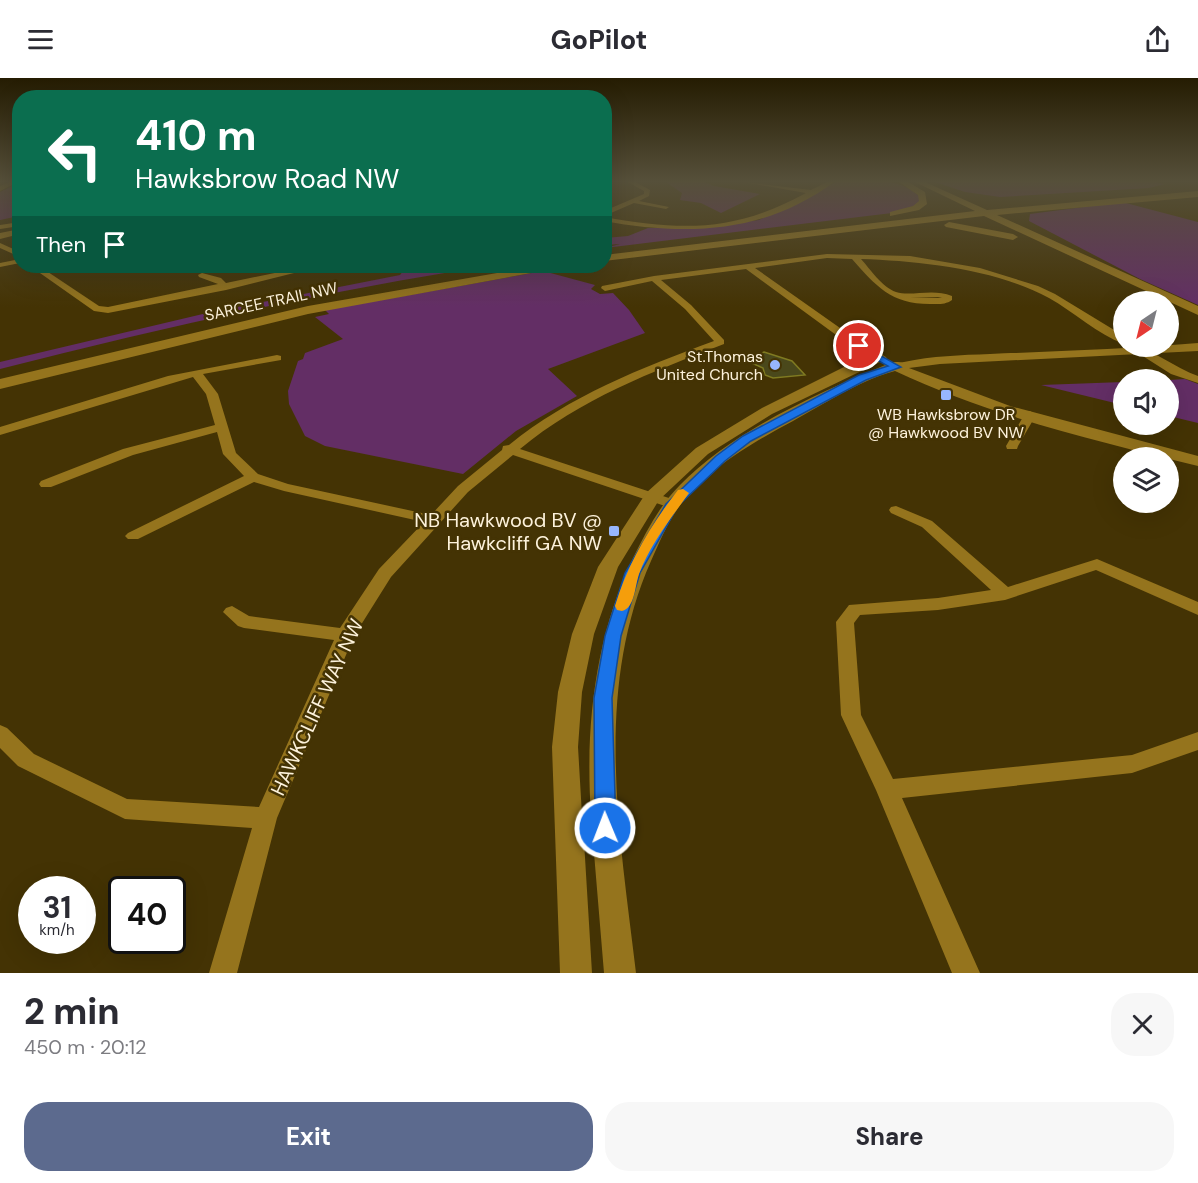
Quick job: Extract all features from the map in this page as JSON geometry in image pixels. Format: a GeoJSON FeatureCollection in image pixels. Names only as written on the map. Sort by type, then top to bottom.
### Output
{"type":"FeatureCollection","features":[{"type":"Feature","properties":{"kind":"main road"},"geometry":{"type":"LineString","coordinates":[[612,250],[820,224]]}},
{"type":"Feature","properties":{"kind":"main road"},"geometry":{"type":"LineString","coordinates":[[774,230],[840,224]]}},
{"type":"Feature","properties":{"kind":"main road"},"geometry":{"type":"LineString","coordinates":[[612,257],[885,224]]}},
{"type":"Feature","properties":{"kind":"main road"},"geometry":{"type":"LineString","coordinates":[[793,235],[907,224],[945,224],[1008,235],[1063,257]]}},
{"type":"Feature","properties":{"kind":"main road"},"geometry":{"type":"LineString","coordinates":[[999,224],[1134,291]]}},
{"type":"Feature","properties":{"kind":"main road"},"geometry":{"type":"LineString","coordinates":[[1004,224],[1198,311]]}},
{"type":"Feature","properties":{"kind":"main road"},"geometry":{"type":"LineString","coordinates":[[1026,224],[1095,263]]}},
{"type":"Feature","properties":{"kind":"main road","name":"SARCEE TRAIL NW"},"geometry":{"type":"LineString","coordinates":[[0,374],[252,313],[469,273]]}},
{"type":"Feature","properties":{"kind":"main road","name":"SARCEE TRAIL NW"},"geometry":{"type":"LineString","coordinates":[[0,384],[308,310],[514,273]]}},
{"type":"Feature","properties":{"kind":"main road"},"geometry":{"type":"LineString","coordinates":[[1179,312],[1198,321]]}},
{"type":"Feature","properties":{"kind":"street"},"geometry":{"type":"LineString","coordinates":[[641,224],[674,228],[726,224]]}},
{"type":"Feature","properties":{"kind":"street"},"geometry":{"type":"LineString","coordinates":[[605,288],[654,278],[827,256],[931,261],[1008,278],[1052,296],[1113,336]]}},
{"type":"Feature","properties":{"kind":"street"},"geometry":{"type":"LineString","coordinates":[[854,256],[879,283],[898,295]]}},
{"type":"Feature","properties":{"kind":"street"},"geometry":{"type":"LineString","coordinates":[[747,266],[778,285],[839,334],[896,367],[955,392],[1198,461]]}},
{"type":"Feature","properties":{"kind":"street"},"geometry":{"type":"LineString","coordinates":[[45,273],[102,310],[287,273]]}},
{"type":"Feature","properties":{"kind":"street"},"geometry":{"type":"LineString","coordinates":[[202,275],[218,280],[226,287]]}},
{"type":"Feature","properties":{"kind":"street","name":"HAWKCLIFF WAY NW"},"geometry":{"type":"LineString","coordinates":[[223,973],[266,818],[345,635],[385,573],[463,489],[508,449],[539,427],[587,399],[642,372],[720,342],[688,307],[654,278]]}},
{"type":"Feature","properties":{"kind":"street"},"geometry":{"type":"LineString","coordinates":[[1179,342],[1198,338]]}},
{"type":"Feature","properties":{"kind":"street"},"geometry":{"type":"LineString","coordinates":[[576,973],[565,747],[570,692],[583,634],[608,567],[702,452],[729,432],[849,370],[882,359],[932,352],[1113,344]]}},
{"type":"Feature","properties":{"kind":"street"},"geometry":{"type":"LineString","coordinates":[[1179,348],[1198,347]]}},
{"type":"Feature","properties":{"kind":"street"},"geometry":{"type":"LineString","coordinates":[[620,973],[605,828],[603,698],[613,636],[632,573],[663,500],[704,473],[747,439],[863,377],[896,367],[940,360],[1113,350]]}},
{"type":"Feature","properties":{"kind":"street"},"geometry":{"type":"LineString","coordinates":[[1150,357],[1175,372],[1198,380]]}},
{"type":"Feature","properties":{"kind":"street"},"geometry":{"type":"LineString","coordinates":[[0,431],[197,374],[247,362],[278,358]]}},
{"type":"Feature","properties":{"kind":"street"},"geometry":{"type":"LineString","coordinates":[[197,374],[212,394],[220,428],[230,454],[253,477],[284,487],[433,520]]}},
{"type":"Feature","properties":{"kind":"street"},"geometry":{"type":"LineString","coordinates":[[1012,446],[1030,415]]}},
{"type":"Feature","properties":{"kind":"street"},"geometry":{"type":"LineString","coordinates":[[46,484],[128,452],[220,428]]}},
{"type":"Feature","properties":{"kind":"street"},"geometry":{"type":"LineString","coordinates":[[508,449],[663,500]]}},
{"type":"Feature","properties":{"kind":"street"},"geometry":{"type":"LineString","coordinates":[[133,536],[253,477]]}},
{"type":"Feature","properties":{"kind":"street"},"geometry":{"type":"LineString","coordinates":[[896,510],[927,524],[1005,594]]}},
{"type":"Feature","properties":{"kind":"street"},"geometry":{"type":"LineString","coordinates":[[966,973],[887,790],[851,715],[845,622],[855,609],[938,604],[1005,594],[1097,564],[1198,609]]}},
{"type":"Feature","properties":{"kind":"street"},"geometry":{"type":"LineString","coordinates":[[232,612],[244,622],[345,635]]}},
{"type":"Feature","properties":{"kind":"street"},"geometry":{"type":"LineString","coordinates":[[0,734],[26,760],[125,809],[266,818]]}},
{"type":"Feature","properties":{"kind":"street"},"geometry":{"type":"LineString","coordinates":[[887,790],[1132,764],[1198,741]]}},
{"type":"Feature","properties":{"kind":"street"},"geometry":{"type":"LineString","coordinates":[[570,828],[605,828]]}},
{"type":"Feature","properties":{"kind":"shaded area"},"geometry":{"type":"Polygon","coordinates":[[[729,224],[804,224],[612,247],[620,244],[612,245],[612,237],[628,236],[648,228],[696,228],[729,224]]]}},
{"type":"Feature","properties":{"kind":"shaded area"},"geometry":{"type":"Polygon","coordinates":[[[1034,224],[1198,224],[1198,305],[1179,296],[1179,291],[1167,291],[1034,224]]]}},
{"type":"Feature","properties":{"kind":"shaded area"},"geometry":{"type":"Polygon","coordinates":[[[402,273],[446,273],[243,312],[0,369],[0,362],[207,313],[402,273]]]}},
{"type":"Feature","properties":{"kind":"shaded area"},"geometry":{"type":"Polygon","coordinates":[[[532,273],[550,273],[595,285],[591,289],[600,294],[613,293],[629,310],[645,333],[548,369],[577,396],[516,431],[463,474],[325,446],[305,436],[289,404],[288,391],[298,361],[303,359],[305,353],[343,339],[315,317],[329,314],[325,310],[532,273]]]}},
{"type":"Feature","properties":{"kind":"shaded area"},"geometry":{"type":"Polygon","coordinates":[[[1179,379],[1198,384],[1198,423],[1179,418],[1179,379]]]}},
{"type":"Feature","properties":{"kind":"shaded area"},"geometry":{"type":"Polygon","coordinates":[[[1113,382],[1113,403],[1041,385],[1113,382]]]}},
{"type":"Feature","properties":{"kind":"building","name":"St.Thomas United Church"},"geometry":{"type":"Polygon","coordinates":[[[764,352],[792,361],[805,375],[773,378],[765,375],[763,368],[745,360],[764,352]]]}},
{"type":"Feature","properties":{"kind":"slow traffic"},"geometry":{"type":"LineString","coordinates":[[622,606],[632,573],[663,519],[683,493]]}},
{"type":"Feature","properties":{"kind":"place","name":"St.Thomas United Church"},"geometry":{"type":"Point","coordinates":[775,365]}},
{"type":"Feature","properties":{"kind":"place","name":"WB Hawksbrow DR @ Hawkwood BV NW"},"geometry":{"type":"Point","coordinates":[946,395]}},
{"type":"Feature","properties":{"kind":"place","name":"NB Hawkwood BV @ Hawkcliff GA NW"},"geometry":{"type":"Point","coordinates":[614,531]}},
{"type":"Feature","properties":{"kind":"route"},"geometry":{"type":"LineString","coordinates":[[605,828],[603,698],[613,636],[632,573],[673,504],[687,488],[721,459],[747,439],[863,377],[896,367],[859,346]]}}]}
